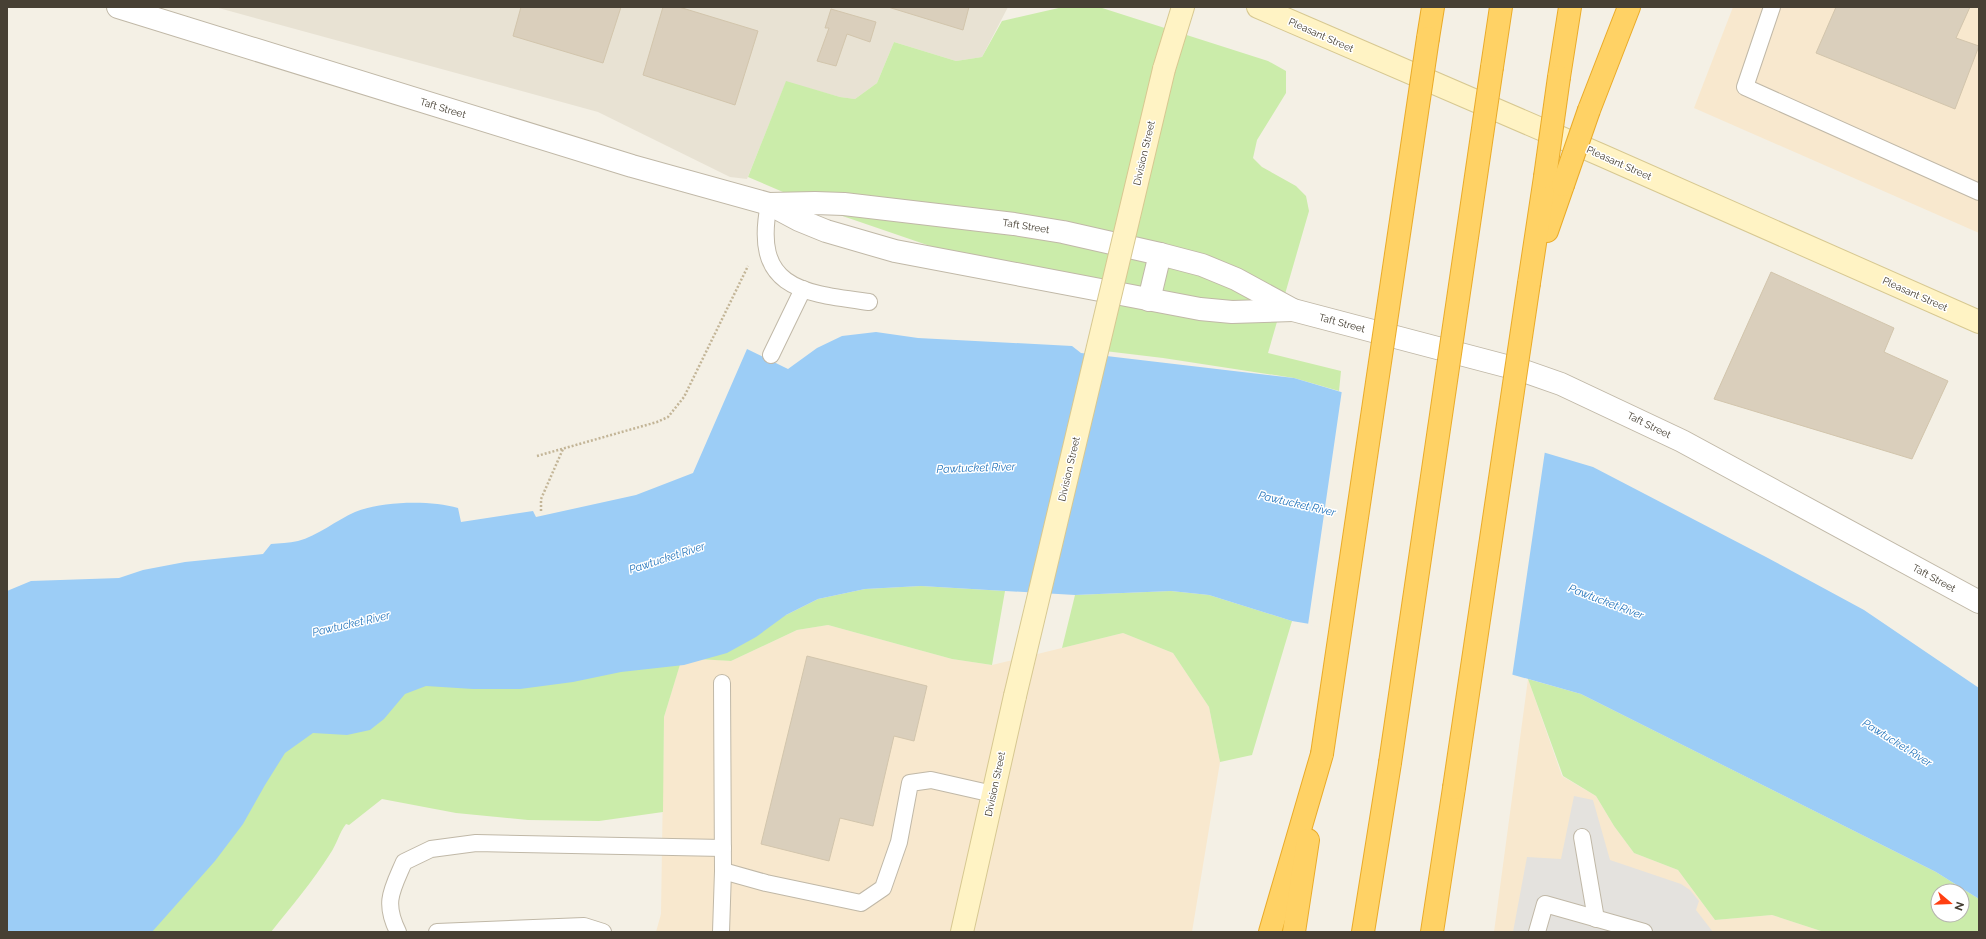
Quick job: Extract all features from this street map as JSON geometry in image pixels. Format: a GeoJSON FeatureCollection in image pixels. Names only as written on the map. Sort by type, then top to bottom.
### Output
{"type":"FeatureCollection","features":[{"type":"Feature","properties":{"kind":"highway"},"geometry":{"type":"LineString","coordinates":[[1428,38],[1429,7]]}},
{"type":"Feature","properties":{"kind":"highway"},"geometry":{"type":"LineString","coordinates":[[1294,932],[1322,754],[1433,7]]}},
{"type":"Feature","properties":{"kind":"highway"},"geometry":{"type":"LineString","coordinates":[[1363,932],[1390,764],[1501,7]]}},
{"type":"Feature","properties":{"kind":"highway"},"geometry":{"type":"LineString","coordinates":[[1432,932],[1529,283],[1554,181],[1559,77],[1570,7]]}},
{"type":"Feature","properties":{"kind":"highway"},"geometry":{"type":"LineString","coordinates":[[1554,181],[1589,110],[1630,7]]}},
{"type":"Feature","properties":{"kind":"highway"},"geometry":{"type":"LineString","coordinates":[[1270,932],[1322,754]]}},
{"type":"Feature","properties":{"kind":"main road","name":"Division Street"},"geometry":{"type":"LineString","coordinates":[[962,932],[1014,696],[1164,69],[1183,7]]}},
{"type":"Feature","properties":{"kind":"main road","name":"Pleasant Street"},"geometry":{"type":"LineString","coordinates":[[1258,7],[1601,155],[1979,322]]}},
{"type":"Feature","properties":{"kind":"street","name":"Taft Street"},"geometry":{"type":"LineString","coordinates":[[118,7],[624,164],[769,204],[799,220],[826,231],[875,246],[1200,309],[1232,312],[1293,310]]}},
{"type":"Feature","properties":{"kind":"street","name":"Taft Street"},"geometry":{"type":"LineString","coordinates":[[769,204],[844,204],[1006,223],[1062,232],[1202,265],[1236,279],[1293,310],[1521,370],[1560,384],[1682,441],[1979,602]]}},
{"type":"Feature","properties":{"kind":"street"},"geometry":{"type":"LineString","coordinates":[[1149,300],[1160,254]]}},
{"type":"Feature","properties":{"kind":"lane"},"geometry":{"type":"LineString","coordinates":[[1772,7],[1745,87],[1979,192]]}},
{"type":"Feature","properties":{"kind":"lane"},"geometry":{"type":"LineString","coordinates":[[769,204],[766,220],[765,242],[768,259],[775,272],[788,282],[820,295],[870,302]]}},
{"type":"Feature","properties":{"kind":"lane"},"geometry":{"type":"LineString","coordinates":[[771,356],[803,289]]}},
{"type":"Feature","properties":{"kind":"lane"},"geometry":{"type":"LineString","coordinates":[[721,932],[723,871],[722,683]]}},
{"type":"Feature","properties":{"kind":"lane"},"geometry":{"type":"LineString","coordinates":[[723,871],[766,883],[861,903],[883,888],[899,842],[910,783],[931,780],[993,794]]}},
{"type":"Feature","properties":{"kind":"lane"},"geometry":{"type":"LineString","coordinates":[[1582,837],[1596,919]]}},
{"type":"Feature","properties":{"kind":"lane"},"geometry":{"type":"LineString","coordinates":[[398,932],[391,918],[390,896],[404,862],[431,849],[476,843],[723,848]]}},
{"type":"Feature","properties":{"kind":"lane"},"geometry":{"type":"LineString","coordinates":[[1537,932],[1544,904],[1644,932]]}},
{"type":"Feature","properties":{"kind":"lane"},"geometry":{"type":"LineString","coordinates":[[437,932],[584,926],[603,932]]}},
{"type":"Feature","properties":{"kind":"path"},"geometry":{"type":"LineString","coordinates":[[537,456],[657,422],[668,417],[684,397],[742,274],[749,264],[768,259]]}},
{"type":"Feature","properties":{"kind":"path"},"geometry":{"type":"LineString","coordinates":[[541,511],[540,499],[563,449]]}},
{"type":"Feature","properties":{"kind":"shaded area"},"geometry":{"type":"Polygon","coordinates":[[[215,7],[1008,7],[982,57],[956,61],[894,42],[877,83],[855,99],[840,97],[786,82],[747,179],[730,177],[598,112],[215,7]]]}},
{"type":"Feature","properties":{"kind":"shaded area"},"geometry":{"type":"Polygon","coordinates":[[[1733,7],[1979,7],[1979,233],[1694,108],[1733,7]]]}},
{"type":"Feature","properties":{"kind":"shaded area"},"geometry":{"type":"Polygon","coordinates":[[[828,625],[952,659],[992,665],[1123,633],[1173,653],[1209,707],[1220,762],[1192,932],[656,932],[661,914],[664,717],[682,657],[731,661],[797,630],[828,625]]]}},
{"type":"Feature","properties":{"kind":"shaded area"},"geometry":{"type":"Polygon","coordinates":[[[1528,679],[1562,776],[1596,796],[1614,826],[1634,853],[1678,870],[1715,920],[1772,915],[1824,932],[1494,932],[1528,679]]]}},
{"type":"Feature","properties":{"kind":"shaded area"},"geometry":{"type":"Polygon","coordinates":[[[1574,796],[1593,800],[1610,860],[1681,884],[1690,890],[1699,901],[1696,910],[1713,932],[1513,932],[1527,857],[1561,859],[1574,796]]]}},
{"type":"Feature","properties":{"kind":"green space"},"geometry":{"type":"Polygon","coordinates":[[[1063,7],[1099,7],[1268,61],[1286,71],[1286,93],[1257,140],[1253,158],[1262,167],[1296,186],[1306,196],[1309,211],[1268,353],[1341,371],[1339,391],[1294,378],[1163,358],[1088,349],[1098,305],[1095,295],[1041,284],[825,210],[748,177],[786,81],[840,97],[855,99],[877,83],[894,42],[956,61],[982,57],[1002,21],[1063,7]]]}},
{"type":"Feature","properties":{"kind":"green space"},"geometry":{"type":"Polygon","coordinates":[[[921,586],[1005,591],[992,665],[952,659],[828,625],[797,630],[731,661],[682,658],[664,717],[663,812],[599,821],[528,820],[456,813],[382,799],[349,825],[346,824],[323,864],[302,894],[271,932],[98,932],[328,701],[786,615],[818,599],[865,589],[921,586]]]}},
{"type":"Feature","properties":{"kind":"green space"},"geometry":{"type":"Polygon","coordinates":[[[1171,591],[1209,595],[1292,621],[1252,755],[1220,762],[1209,707],[1173,653],[1123,633],[1062,648],[1075,595],[1171,591]]]}},
{"type":"Feature","properties":{"kind":"green space"},"geometry":{"type":"Polygon","coordinates":[[[1528,679],[1581,694],[1936,872],[1954,883],[1930,883],[1930,923],[1970,923],[1970,893],[1979,899],[1979,932],[1824,932],[1772,915],[1715,920],[1678,870],[1634,853],[1614,826],[1596,796],[1563,776],[1528,679]]]}},
{"type":"Feature","properties":{"kind":"water","name":"Pawtucket River"},"geometry":{"type":"Polygon","coordinates":[[[876,332],[918,338],[1072,346],[1081,353],[1294,378],[1593,467],[1864,610],[1979,688],[1979,899],[1970,893],[1970,883],[1954,883],[1936,872],[1581,694],[1369,634],[1292,621],[1209,595],[1171,591],[1075,595],[921,586],[865,589],[818,599],[786,615],[756,637],[727,653],[684,665],[621,672],[573,682],[520,689],[473,689],[426,686],[405,694],[384,719],[370,730],[347,735],[313,733],[285,753],[243,824],[215,861],[152,932],[7,932],[7,591],[31,581],[119,578],[143,570],[185,562],[263,554],[271,544],[295,542],[305,539],[355,512],[366,508],[379,506],[406,503],[447,505],[458,508],[461,522],[533,511],[536,517],[636,495],[693,473],[747,349],[788,369],[817,348],[842,336],[876,332]]]}},
{"type":"Feature","properties":{"kind":"pier"},"geometry":{"type":"Polygon","coordinates":[[[1342,390],[1545,451],[1512,677],[1368,635],[1308,625],[1342,390]]]}},
{"type":"Feature","properties":{"kind":"building"},"geometry":{"type":"Polygon","coordinates":[[[521,7],[621,7],[603,63],[513,36],[521,7]]]}},
{"type":"Feature","properties":{"kind":"building"},"geometry":{"type":"Polygon","coordinates":[[[663,7],[679,7],[758,31],[735,105],[643,75],[663,7]]]}},
{"type":"Feature","properties":{"kind":"building"},"geometry":{"type":"Polygon","coordinates":[[[888,7],[969,7],[963,30],[888,7]]]}},
{"type":"Feature","properties":{"kind":"building"},"geometry":{"type":"Polygon","coordinates":[[[1836,7],[1970,7],[1956,38],[1979,46],[1955,109],[1816,53],[1836,7]]]}},
{"type":"Feature","properties":{"kind":"building"},"geometry":{"type":"Polygon","coordinates":[[[831,9],[876,22],[870,42],[847,34],[836,66],[817,61],[829,28],[825,28],[831,9]]]}},
{"type":"Feature","properties":{"kind":"building"},"geometry":{"type":"Polygon","coordinates":[[[1771,272],[1894,328],[1884,352],[1948,381],[1912,459],[1714,399],[1771,272]]]}},
{"type":"Feature","properties":{"kind":"building"},"geometry":{"type":"Polygon","coordinates":[[[807,656],[927,686],[914,741],[894,736],[873,826],[840,818],[829,861],[761,844],[807,656]]]}}]}
